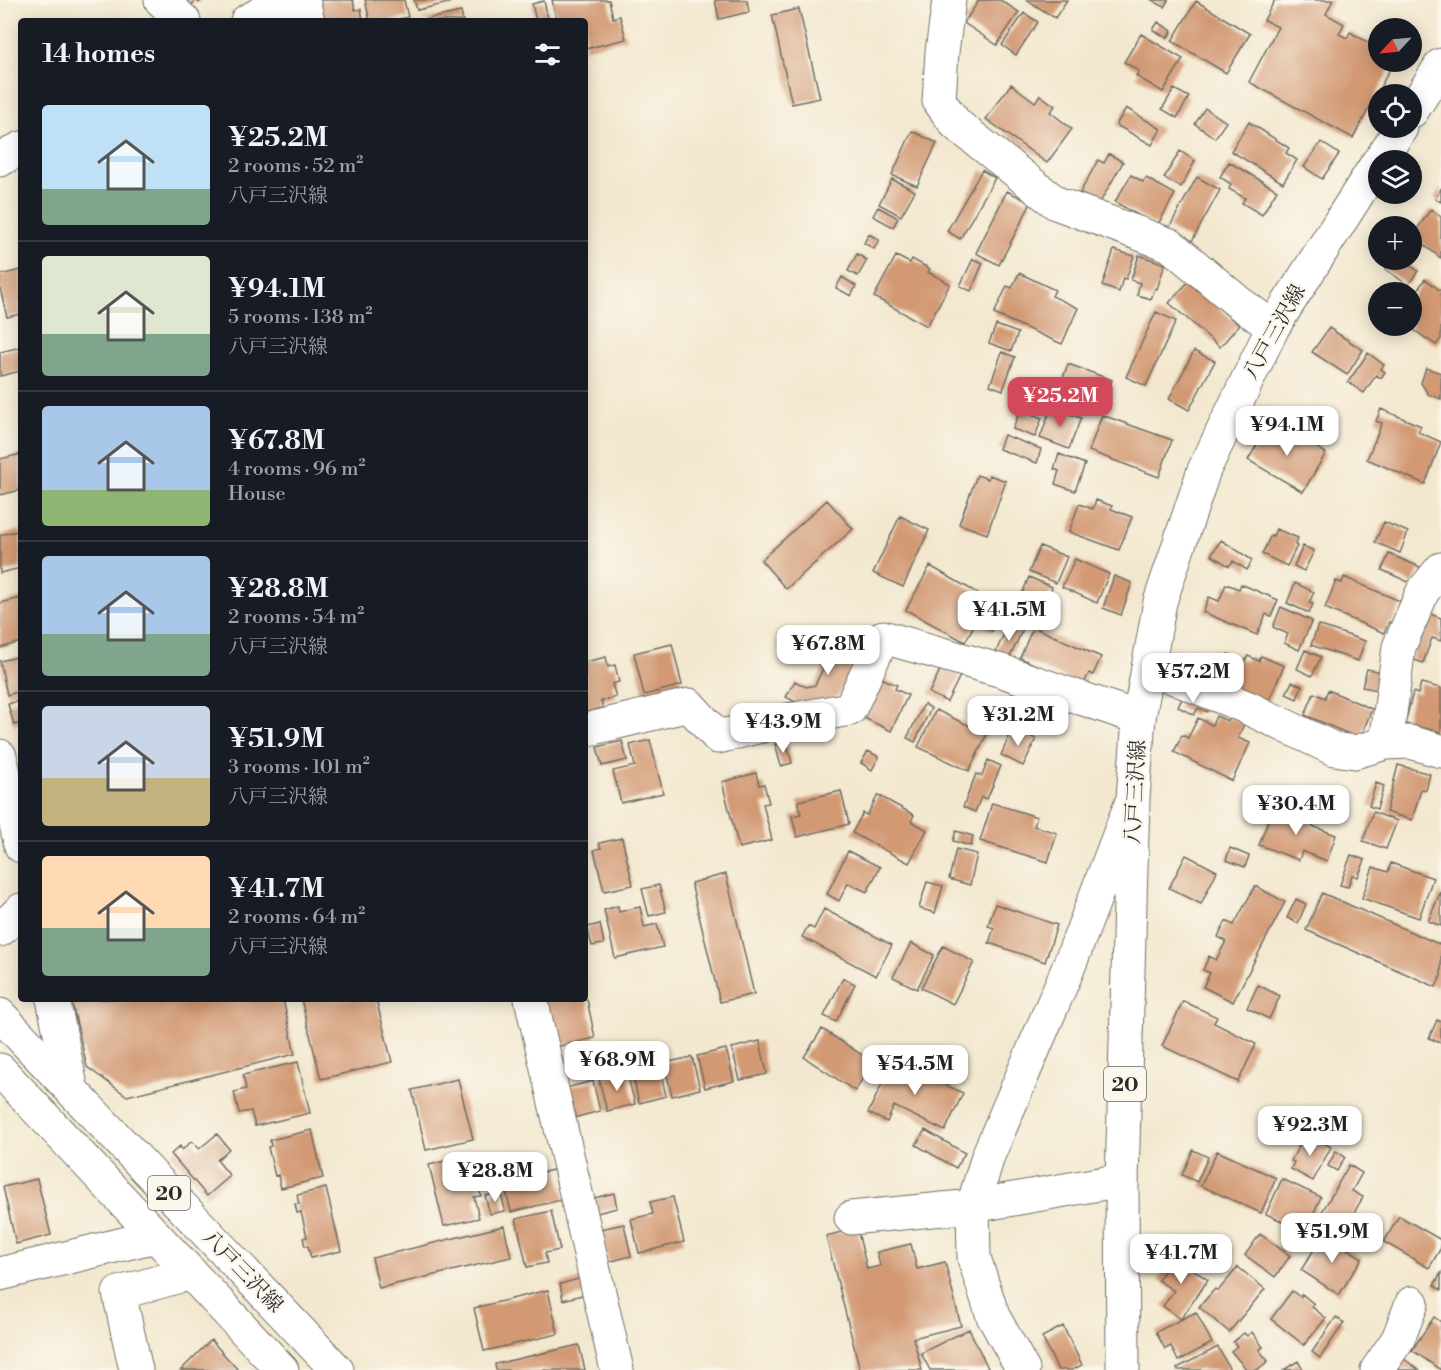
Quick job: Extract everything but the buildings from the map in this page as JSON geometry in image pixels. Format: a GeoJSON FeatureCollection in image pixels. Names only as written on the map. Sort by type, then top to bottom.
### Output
{"type":"FeatureCollection","features":[{"type":"Feature","properties":{"kind":"street"},"geometry":{"type":"LineString","coordinates":[[160,0],[180,18]]}},
{"type":"Feature","properties":{"kind":"street"},"geometry":{"type":"LineString","coordinates":[[253,18],[286,0]]}},
{"type":"Feature","properties":{"kind":"street"},"geometry":{"type":"LineString","coordinates":[[303,0],[307,18]]}},
{"type":"Feature","properties":{"kind":"street"},"geometry":{"type":"LineString","coordinates":[[949,0],[942,52],[939,101],[956,124],[1056,203],[1170,245],[1238,302],[1273,327]]}},
{"type":"Feature","properties":{"kind":"street"},"geometry":{"type":"LineString","coordinates":[[1422,95],[1441,64]]}},
{"type":"Feature","properties":{"kind":"street"},"geometry":{"type":"LineString","coordinates":[[0,160],[18,150]]}},
{"type":"Feature","properties":{"kind":"street","name":"八戸三沢線"},"geometry":{"type":"LineString","coordinates":[[1123,1370],[1122,1180],[1133,798],[1139,718],[1160,602],[1204,470],[1273,327],[1368,178]]}},
{"type":"Feature","properties":{"kind":"street"},"geometry":{"type":"LineString","coordinates":[[1386,743],[1400,646],[1423,591],[1441,569]]}},
{"type":"Feature","properties":{"kind":"street"},"geometry":{"type":"LineString","coordinates":[[588,729],[688,705],[718,737],[777,722],[850,709],[883,637],[1002,671],[1139,718]]}},
{"type":"Feature","properties":{"kind":"street"},"geometry":{"type":"LineString","coordinates":[[1148,669],[1246,707],[1334,749],[1356,752],[1386,743],[1410,742],[1441,751]]}},
{"type":"Feature","properties":{"kind":"street"},"geometry":{"type":"LineString","coordinates":[[0,756],[18,833]]}},
{"type":"Feature","properties":{"kind":"street"},"geometry":{"type":"LineString","coordinates":[[1023,1370],[993,1316],[974,1258],[973,1206],[988,1156],[1067,971],[1133,798]]}},
{"type":"Feature","properties":{"kind":"street"},"geometry":{"type":"LineString","coordinates":[[0,930],[18,913]]}},
{"type":"Feature","properties":{"kind":"street"},"geometry":{"type":"LineString","coordinates":[[54,1002],[72,1091]]}},
{"type":"Feature","properties":{"kind":"street"},"geometry":{"type":"LineString","coordinates":[[532,1002],[617,1370]]}},
{"type":"Feature","properties":{"kind":"street","name":"八戸三沢線"},"geometry":{"type":"LineString","coordinates":[[0,1016],[337,1370]]}},
{"type":"Feature","properties":{"kind":"street","name":"八戸三沢線"},"geometry":{"type":"LineString","coordinates":[[0,1070],[282,1370]]}},
{"type":"Feature","properties":{"kind":"street"},"geometry":{"type":"LineString","coordinates":[[851,1218],[973,1206],[1122,1180]]}},
{"type":"Feature","properties":{"kind":"street"},"geometry":{"type":"LineString","coordinates":[[0,1274],[156,1236]]}},
{"type":"Feature","properties":{"kind":"street"},"geometry":{"type":"LineString","coordinates":[[136,1370],[119,1293],[191,1273]]}},
{"type":"Feature","properties":{"kind":"street"},"geometry":{"type":"LineString","coordinates":[[1377,1370],[1398,1339],[1412,1303]]}}]}
